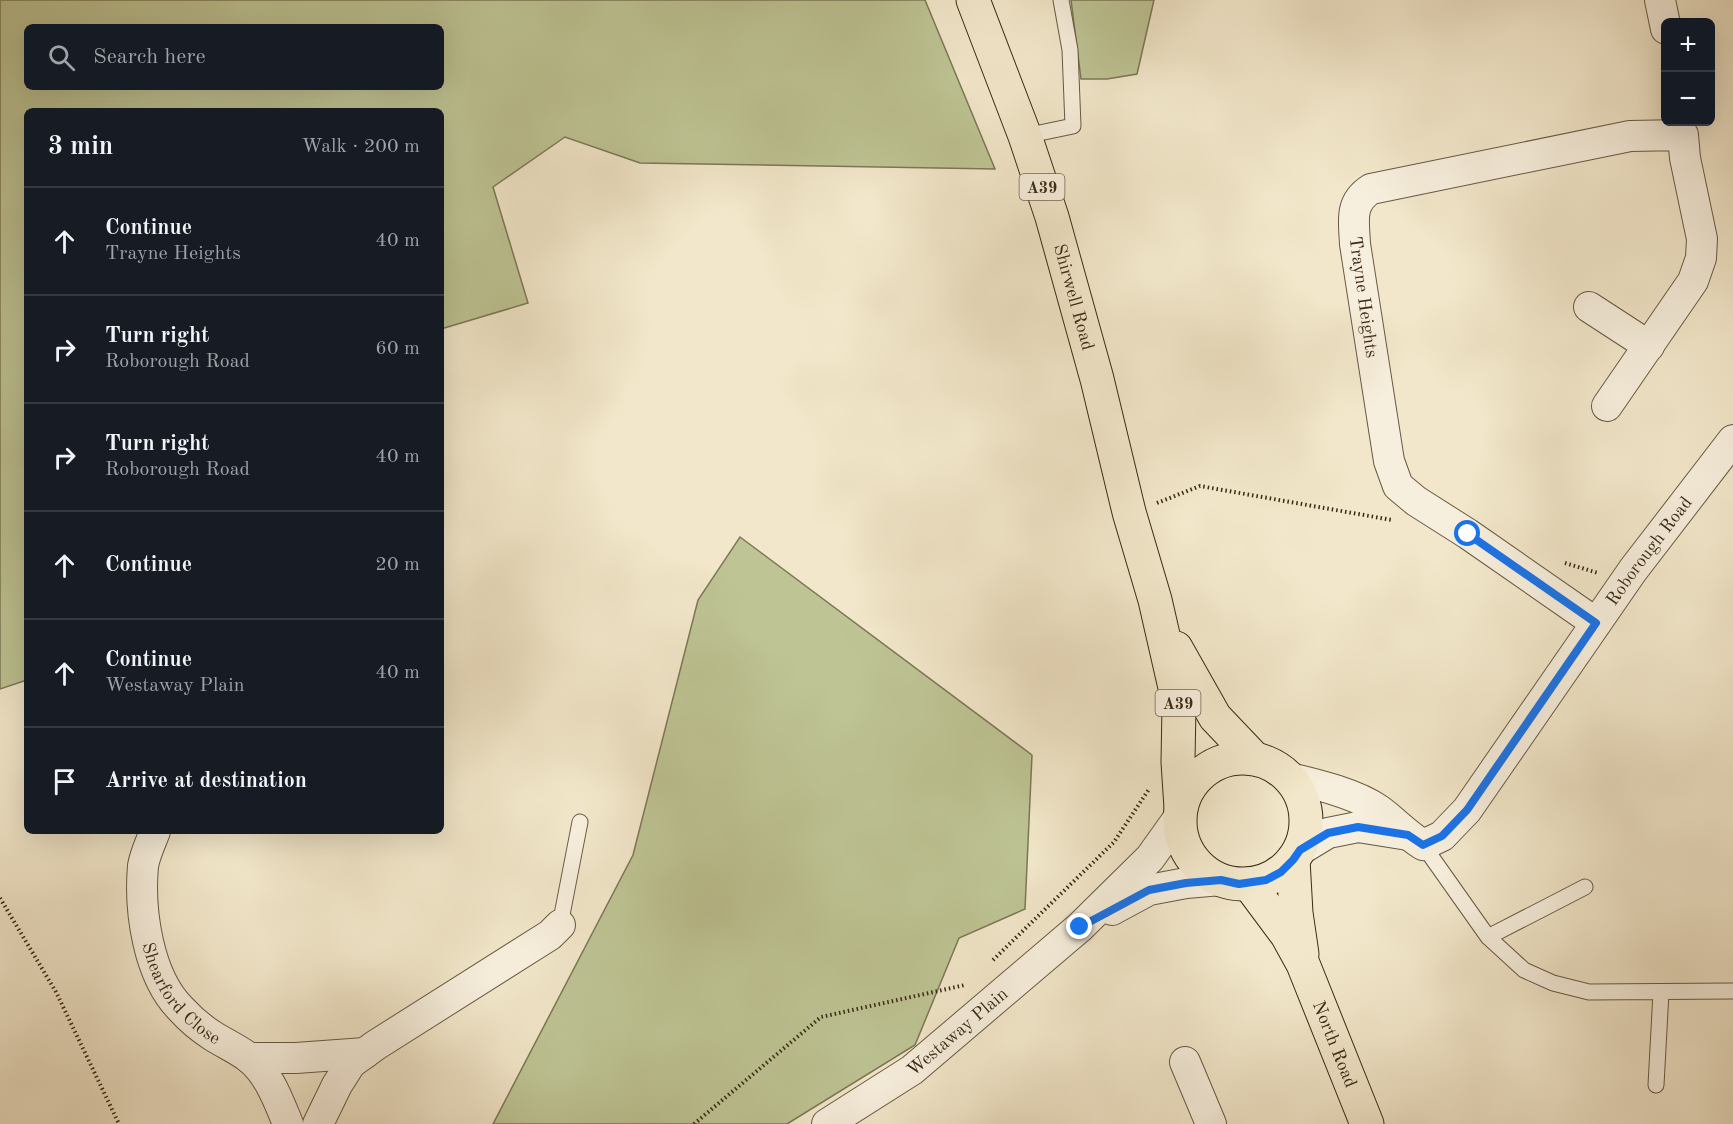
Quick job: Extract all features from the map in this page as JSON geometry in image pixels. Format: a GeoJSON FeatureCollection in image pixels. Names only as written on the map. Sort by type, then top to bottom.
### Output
{"type":"FeatureCollection","features":[{"type":"Feature","properties":{"kind":"main road","name":"Shirwell Road"},"geometry":{"type":"LineString","coordinates":[[973,0],[1025,136],[1052,217],[1091,358],[1129,512],[1155,600],[1179,705],[1180,812]]}},
{"type":"Feature","properties":{"kind":"main road","name":"Shirwell Road"},"geometry":{"type":"LineString","coordinates":[[1155,600],[1175,647],[1215,717],[1254,758]]}},
{"type":"Feature","properties":{"kind":"main road"},"geometry":{"type":"LineString","coordinates":[[1238,757],[1254,758],[1280,769],[1298,788],[1306,812],[1307,825],[1296,855],[1281,872],[1266,880],[1235,882],[1208,874],[1190,855],[1183,843],[1180,812],[1186,793],[1207,768],[1238,757]]}},
{"type":"Feature","properties":{"kind":"main road","name":"North Road"},"geometry":{"type":"LineString","coordinates":[[1296,855],[1296,913],[1303,964]]}},
{"type":"Feature","properties":{"kind":"main road","name":"North Road"},"geometry":{"type":"LineString","coordinates":[[1235,882],[1287,935],[1303,964],[1367,1124]]}},
{"type":"Feature","properties":{"kind":"street"},"geometry":{"type":"LineString","coordinates":[[1660,0],[1663,18]]}},
{"type":"Feature","properties":{"kind":"street","name":"Trayne Heights"},"geometry":{"type":"LineString","coordinates":[[1596,623],[1468,534],[1416,501],[1398,486],[1389,462],[1356,244],[1354,211],[1361,196],[1371,189],[1630,136],[1683,128],[1685,158],[1702,239],[1701,258],[1693,281],[1607,406]]}},
{"type":"Feature","properties":{"kind":"street"},"geometry":{"type":"LineString","coordinates":[[1589,307],[1649,345]]}},
{"type":"Feature","properties":{"kind":"street","name":"Roborough Road"},"geometry":{"type":"LineString","coordinates":[[1415,840],[1442,836],[1467,810],[1633,570],[1733,440]]}},
{"type":"Feature","properties":{"kind":"street"},"geometry":{"type":"LineString","coordinates":[[1290,778],[1331,788],[1377,808],[1415,840]]}},
{"type":"Feature","properties":{"kind":"street","name":"Westaway Plain"},"geometry":{"type":"LineString","coordinates":[[826,1124],[912,1070],[1080,927],[1150,858],[1180,812]]}},
{"type":"Feature","properties":{"kind":"street"},"geometry":{"type":"LineString","coordinates":[[1296,855],[1328,833],[1358,827],[1415,840]]}},
{"type":"Feature","properties":{"kind":"street","name":"Shearford Close"},"geometry":{"type":"LineString","coordinates":[[154,834],[143,864],[144,903],[147,937],[158,976],[180,1008],[210,1034],[249,1058],[260,1069],[276,1096],[288,1124]]}},
{"type":"Feature","properties":{"kind":"street","name":"Westaway Plain"},"geometry":{"type":"LineString","coordinates":[[1080,927],[1149,890],[1186,883],[1235,882]]}},
{"type":"Feature","properties":{"kind":"street"},"geometry":{"type":"LineString","coordinates":[[318,1124],[337,1085],[351,1063],[550,935],[560,925]]}},
{"type":"Feature","properties":{"kind":"street"},"geometry":{"type":"LineString","coordinates":[[249,1058],[365,1053]]}},
{"type":"Feature","properties":{"kind":"street"},"geometry":{"type":"LineString","coordinates":[[1185,1062],[1211,1124]]}},
{"type":"Feature","properties":{"kind":"lane"},"geometry":{"type":"LineString","coordinates":[[1025,136],[1073,126],[1070,50],[1061,0]]}},
{"type":"Feature","properties":{"kind":"lane"},"geometry":{"type":"LineString","coordinates":[[560,925],[580,822]]}},
{"type":"Feature","properties":{"kind":"lane"},"geometry":{"type":"LineString","coordinates":[[1415,840],[1488,937],[1524,970],[1552,982],[1589,992],[1733,992]]}},
{"type":"Feature","properties":{"kind":"lane"},"geometry":{"type":"LineString","coordinates":[[1488,937],[1585,887]]}},
{"type":"Feature","properties":{"kind":"lane"},"geometry":{"type":"LineString","coordinates":[[1656,1085],[1661,992]]}},
{"type":"Feature","properties":{"kind":"path"},"geometry":{"type":"LineString","coordinates":[[1129,512],[1200,486]]}},
{"type":"Feature","properties":{"kind":"path"},"geometry":{"type":"LineString","coordinates":[[991,961],[1114,842],[1153,782]]}},
{"type":"Feature","properties":{"kind":"path"},"geometry":{"type":"LineString","coordinates":[[0,898],[56,992],[119,1124]]}},
{"type":"Feature","properties":{"kind":"path"},"geometry":{"type":"LineString","coordinates":[[694,1124],[821,1017],[966,985]]}},
{"type":"Feature","properties":{"kind":"green space"},"geometry":{"type":"Polygon","coordinates":[[[0,0],[925,0],[995,169],[640,163],[565,137],[493,187],[528,303],[444,328],[444,108],[24,108],[24,681],[0,689],[0,0]]]}},
{"type":"Feature","properties":{"kind":"green space"},"geometry":{"type":"Polygon","coordinates":[[[1071,0],[1154,0],[1137,74],[1107,79],[1081,79],[1071,0]]]}},
{"type":"Feature","properties":{"kind":"green space"},"geometry":{"type":"Polygon","coordinates":[[[740,537],[1032,755],[1025,909],[959,938],[915,1045],[787,1124],[493,1124],[633,855],[698,600],[740,537]]]}},
{"type":"Feature","properties":{"kind":"route"},"geometry":{"type":"LineString","coordinates":[[1080,927],[1149,890],[1186,883],[1221,880],[1249,884],[1266,880],[1281,872],[1300,850],[1328,833],[1358,827],[1408,835],[1423,845],[1442,836],[1467,810],[1596,623],[1468,534]]}}]}
